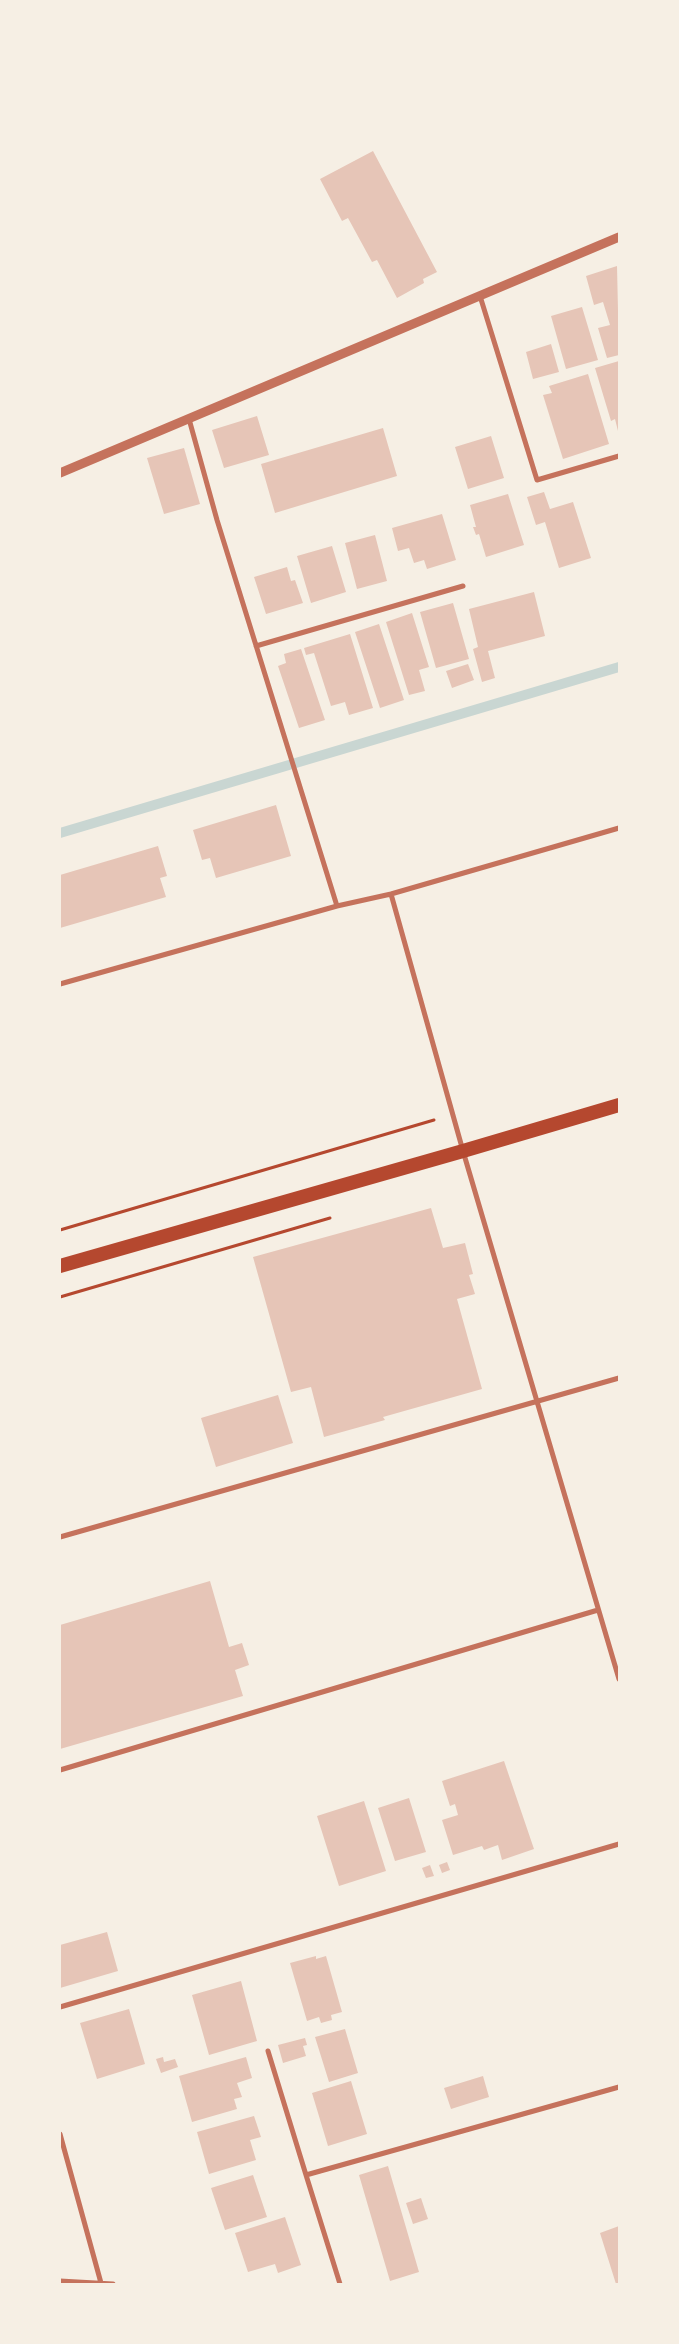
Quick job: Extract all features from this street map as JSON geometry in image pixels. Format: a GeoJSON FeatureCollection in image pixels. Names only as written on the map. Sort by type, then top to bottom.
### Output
{"type":"FeatureCollection","features":[{"type":"Feature","properties":{"kind":"highway"},"geometry":{"type":"LineString","coordinates":[[60,1266],[463,1152],[619,1105]]}},
{"type":"Feature","properties":{"kind":"street"},"geometry":{"type":"LineString","coordinates":[[60,472],[619,237]]}},
{"type":"Feature","properties":{"kind":"street"},"geometry":{"type":"LineString","coordinates":[[480,296],[537,480],[619,456]]}},
{"type":"Feature","properties":{"kind":"street"},"geometry":{"type":"LineString","coordinates":[[189,419],[217,520],[338,906]]}},
{"type":"Feature","properties":{"kind":"street"},"geometry":{"type":"LineString","coordinates":[[256,646],[463,586]]}},
{"type":"Feature","properties":{"kind":"street"},"geometry":{"type":"LineString","coordinates":[[60,984],[338,906],[390,894],[619,828]]}},
{"type":"Feature","properties":{"kind":"street"},"geometry":{"type":"LineString","coordinates":[[390,894],[463,1152],[619,1679]]}},
{"type":"Feature","properties":{"kind":"street"},"geometry":{"type":"LineString","coordinates":[[60,1537],[619,1378]]}},
{"type":"Feature","properties":{"kind":"street"},"geometry":{"type":"LineString","coordinates":[[60,1770],[598,1610]]}},
{"type":"Feature","properties":{"kind":"street"},"geometry":{"type":"LineString","coordinates":[[60,2007],[619,1844]]}},
{"type":"Feature","properties":{"kind":"street"},"geometry":{"type":"LineString","coordinates":[[268,2051],[340,2284]]}},
{"type":"Feature","properties":{"kind":"street"},"geometry":{"type":"LineString","coordinates":[[306,2175],[619,2087]]}},
{"type":"Feature","properties":{"kind":"street"},"geometry":{"type":"LineString","coordinates":[[60,2134],[101,2283]]}},
{"type":"Feature","properties":{"kind":"street"},"geometry":{"type":"LineString","coordinates":[[60,2281],[113,2284]]}},
{"type":"Feature","properties":{"kind":"path"},"geometry":{"type":"LineString","coordinates":[[60,1230],[434,1120]]}},
{"type":"Feature","properties":{"kind":"path"},"geometry":{"type":"LineString","coordinates":[[60,1297],[334,1216]]}},
{"type":"Feature","properties":{"kind":"building"},"geometry":{"type":"Polygon","coordinates":[[[373,151],[437,272],[423,279],[424,283],[397,298],[377,260],[372,262],[348,218],[342,221],[320,179],[373,151]]]}},
{"type":"Feature","properties":{"kind":"building"},"geometry":{"type":"Polygon","coordinates":[[[617,266],[619,355],[607,358],[598,328],[610,325],[603,302],[594,305],[586,276],[617,266]]]}},
{"type":"Feature","properties":{"kind":"building"},"geometry":{"type":"Polygon","coordinates":[[[582,307],[598,360],[566,369],[551,316],[582,307]]]}},
{"type":"Feature","properties":{"kind":"building"},"geometry":{"type":"Polygon","coordinates":[[[551,344],[559,372],[533,379],[526,352],[551,344]]]}},
{"type":"Feature","properties":{"kind":"building"},"geometry":{"type":"Polygon","coordinates":[[[619,361],[618,431],[615,419],[611,421],[595,368],[619,361]]]}},
{"type":"Feature","properties":{"kind":"building"},"geometry":{"type":"Polygon","coordinates":[[[588,374],[609,444],[563,459],[543,395],[552,393],[549,386],[588,374]]]}},
{"type":"Feature","properties":{"kind":"building"},"geometry":{"type":"Polygon","coordinates":[[[257,416],[269,455],[224,468],[212,430],[257,416]]]}},
{"type":"Feature","properties":{"kind":"building"},"geometry":{"type":"Polygon","coordinates":[[[383,428],[397,476],[275,513],[261,464],[383,428]]]}},
{"type":"Feature","properties":{"kind":"building"},"geometry":{"type":"Polygon","coordinates":[[[491,436],[504,478],[468,489],[455,447],[491,436]]]}},
{"type":"Feature","properties":{"kind":"building"},"geometry":{"type":"Polygon","coordinates":[[[184,448],[200,504],[164,514],[147,458],[184,448]]]}},
{"type":"Feature","properties":{"kind":"building"},"geometry":{"type":"Polygon","coordinates":[[[544,492],[550,509],[573,502],[591,558],[559,568],[545,522],[536,525],[527,497],[544,492]]]}},
{"type":"Feature","properties":{"kind":"building"},"geometry":{"type":"Polygon","coordinates":[[[508,494],[524,545],[486,557],[479,534],[476,535],[473,527],[476,527],[470,505],[508,494]]]}},
{"type":"Feature","properties":{"kind":"building"},"geometry":{"type":"Polygon","coordinates":[[[442,514],[456,560],[427,569],[424,560],[414,563],[409,548],[398,551],[392,528],[442,514]]]}},
{"type":"Feature","properties":{"kind":"building"},"geometry":{"type":"Polygon","coordinates":[[[375,535],[387,581],[357,589],[345,543],[375,535]]]}},
{"type":"Feature","properties":{"kind":"building"},"geometry":{"type":"Polygon","coordinates":[[[332,546],[346,592],[311,603],[297,556],[332,546]]]}},
{"type":"Feature","properties":{"kind":"building"},"geometry":{"type":"Polygon","coordinates":[[[287,567],[291,581],[295,580],[303,603],[266,614],[254,577],[287,567]]]}},
{"type":"Feature","properties":{"kind":"building"},"geometry":{"type":"Polygon","coordinates":[[[534,592],[545,636],[488,651],[495,678],[482,682],[473,649],[478,647],[469,609],[534,592]]]}},
{"type":"Feature","properties":{"kind":"building"},"geometry":{"type":"Polygon","coordinates":[[[453,603],[469,659],[436,668],[420,612],[453,603]]]}},
{"type":"Feature","properties":{"kind":"building"},"geometry":{"type":"Polygon","coordinates":[[[412,613],[429,667],[419,670],[425,691],[409,695],[386,622],[412,613]]]}},
{"type":"Feature","properties":{"kind":"building"},"geometry":{"type":"Polygon","coordinates":[[[379,624],[404,700],[380,708],[355,632],[379,624]]]}},
{"type":"Feature","properties":{"kind":"building"},"geometry":{"type":"Polygon","coordinates":[[[350,634],[373,708],[349,715],[345,702],[331,706],[314,653],[306,655],[304,648],[350,634]]]}},
{"type":"Feature","properties":{"kind":"building"},"geometry":{"type":"Polygon","coordinates":[[[301,649],[325,720],[299,728],[278,666],[286,663],[284,654],[301,649]]]}},
{"type":"Feature","properties":{"kind":"building"},"geometry":{"type":"Polygon","coordinates":[[[468,664],[474,680],[452,688],[446,671],[468,664]]]}},
{"type":"Feature","properties":{"kind":"building"},"geometry":{"type":"Polygon","coordinates":[[[276,805],[291,856],[216,878],[210,858],[202,860],[193,830],[276,805]]]}},
{"type":"Feature","properties":{"kind":"building"},"geometry":{"type":"Polygon","coordinates":[[[158,846],[167,876],[160,878],[166,897],[60,928],[60,875],[158,846]]]}},
{"type":"Feature","properties":{"kind":"building"},"geometry":{"type":"Polygon","coordinates":[[[431,1208],[443,1248],[465,1243],[473,1274],[469,1275],[475,1294],[457,1299],[482,1389],[383,1417],[385,1420],[324,1437],[311,1387],[291,1392],[253,1257],[431,1208]]]}},
{"type":"Feature","properties":{"kind":"building"},"geometry":{"type":"Polygon","coordinates":[[[278,1395],[293,1443],[216,1467],[201,1418],[278,1395]]]}},
{"type":"Feature","properties":{"kind":"building"},"geometry":{"type":"Polygon","coordinates":[[[210,1581],[229,1647],[242,1643],[249,1665],[235,1670],[243,1696],[60,1749],[60,1625],[210,1581]]]}},
{"type":"Feature","properties":{"kind":"building"},"geometry":{"type":"Polygon","coordinates":[[[504,1761],[534,1849],[502,1860],[498,1845],[484,1850],[482,1846],[453,1855],[442,1820],[458,1815],[455,1804],[450,1806],[442,1781],[504,1761]]]}},
{"type":"Feature","properties":{"kind":"building"},"geometry":{"type":"Polygon","coordinates":[[[409,1798],[426,1852],[395,1861],[378,1808],[409,1798]]]}},
{"type":"Feature","properties":{"kind":"building"},"geometry":{"type":"Polygon","coordinates":[[[364,1801],[386,1871],[339,1886],[317,1816],[364,1801]]]}},
{"type":"Feature","properties":{"kind":"building"},"geometry":{"type":"Polygon","coordinates":[[[447,1862],[450,1870],[442,1873],[439,1865],[447,1862]]]}},
{"type":"Feature","properties":{"kind":"building"},"geometry":{"type":"Polygon","coordinates":[[[430,1865],[434,1876],[426,1878],[422,1868],[430,1865]]]}},
{"type":"Feature","properties":{"kind":"building"},"geometry":{"type":"Polygon","coordinates":[[[107,1932],[118,1971],[60,1988],[60,1945],[107,1932]]]}},
{"type":"Feature","properties":{"kind":"building"},"geometry":{"type":"Polygon","coordinates":[[[316,1956],[316,1959],[326,1956],[342,2012],[331,2015],[332,2020],[321,2023],[319,2017],[307,2021],[290,1963],[316,1956]]]}},
{"type":"Feature","properties":{"kind":"building"},"geometry":{"type":"Polygon","coordinates":[[[241,1981],[257,2041],[209,2055],[192,1995],[241,1981]]]}},
{"type":"Feature","properties":{"kind":"building"},"geometry":{"type":"Polygon","coordinates":[[[129,2009],[145,2064],[97,2079],[80,2023],[129,2009]]]}},
{"type":"Feature","properties":{"kind":"building"},"geometry":{"type":"Polygon","coordinates":[[[345,2029],[358,2073],[329,2082],[315,2037],[345,2029]]]}},
{"type":"Feature","properties":{"kind":"building"},"geometry":{"type":"Polygon","coordinates":[[[305,2038],[307,2045],[303,2046],[306,2056],[283,2063],[278,2045],[305,2038]]]}},
{"type":"Feature","properties":{"kind":"building"},"geometry":{"type":"Polygon","coordinates":[[[163,2057],[164,2062],[175,2059],[178,2067],[161,2073],[156,2059],[163,2057]]]}},
{"type":"Feature","properties":{"kind":"building"},"geometry":{"type":"Polygon","coordinates":[[[246,2057],[252,2078],[237,2083],[242,2097],[234,2099],[237,2109],[192,2122],[179,2076],[246,2057]]]}},
{"type":"Feature","properties":{"kind":"building"},"geometry":{"type":"Polygon","coordinates":[[[483,2076],[489,2097],[451,2109],[444,2088],[483,2076]]]}},
{"type":"Feature","properties":{"kind":"building"},"geometry":{"type":"Polygon","coordinates":[[[351,2081],[367,2134],[328,2146],[312,2093],[351,2081]]]}},
{"type":"Feature","properties":{"kind":"building"},"geometry":{"type":"Polygon","coordinates":[[[254,2116],[261,2137],[250,2140],[256,2160],[209,2174],[197,2132],[254,2116]]]}},
{"type":"Feature","properties":{"kind":"building"},"geometry":{"type":"Polygon","coordinates":[[[388,2166],[419,2272],[390,2281],[359,2175],[388,2166]]]}},
{"type":"Feature","properties":{"kind":"building"},"geometry":{"type":"Polygon","coordinates":[[[253,2175],[267,2217],[225,2230],[211,2188],[253,2175]]]}},
{"type":"Feature","properties":{"kind":"building"},"geometry":{"type":"Polygon","coordinates":[[[421,2198],[428,2219],[413,2224],[406,2203],[421,2198]]]}},
{"type":"Feature","properties":{"kind":"building"},"geometry":{"type":"Polygon","coordinates":[[[285,2217],[301,2265],[278,2273],[275,2264],[248,2272],[235,2233],[285,2217]]]}},
{"type":"Feature","properties":{"kind":"building"},"geometry":{"type":"Polygon","coordinates":[[[619,2226],[619,2284],[616,2284],[600,2233],[619,2226]]]}},
{"type":"Feature","properties":{"kind":"waterway"},"geometry":{"type":"LineString","coordinates":[[60,833],[619,667]]}}]}
